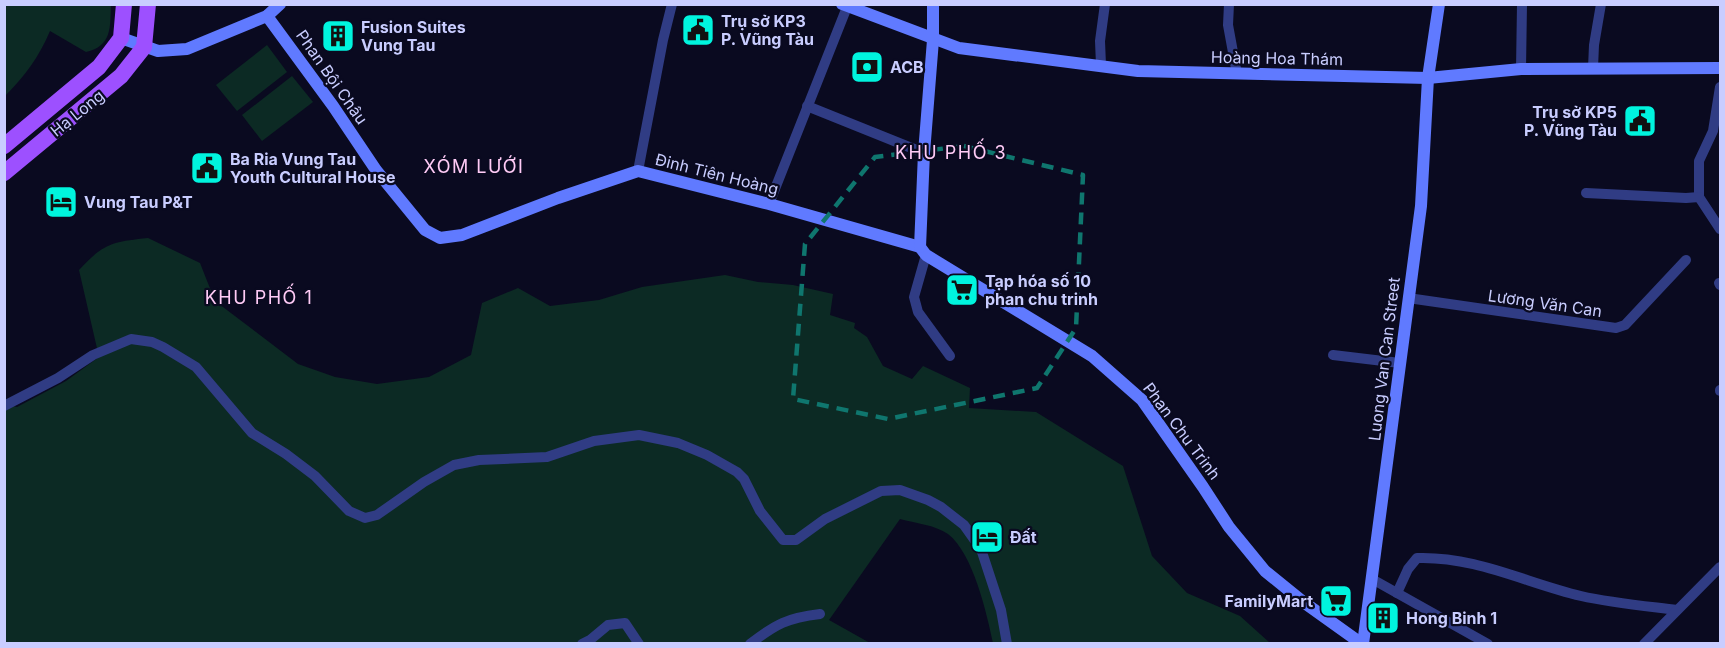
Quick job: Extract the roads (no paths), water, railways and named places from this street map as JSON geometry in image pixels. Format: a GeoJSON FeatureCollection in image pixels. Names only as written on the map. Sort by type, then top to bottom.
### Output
{"type":"FeatureCollection","features":[{"type":"Feature","properties":{"kind":"main road"},"geometry":{"type":"LineString","coordinates":[[124,4],[121,38],[159,51],[187,50],[267,16],[280,4]]}},
{"type":"Feature","properties":{"kind":"main road"},"geometry":{"type":"LineString","coordinates":[[144,47],[148,4]]}},
{"type":"Feature","properties":{"kind":"main road"},"geometry":{"type":"LineString","coordinates":[[923,251],[924,153],[933,40],[933,4]]}},
{"type":"Feature","properties":{"kind":"main road","name":"Luong Van Can Street"},"geometry":{"type":"LineString","coordinates":[[1362,644],[1422,192],[1428,78],[1439,4]]}},
{"type":"Feature","properties":{"kind":"main road","name":"Hoàng Hoa Thám"},"geometry":{"type":"LineString","coordinates":[[845,6],[867,8],[933,40],[959,48],[1138,71],[1428,78],[1521,69],[1720,68]]}},
{"type":"Feature","properties":{"kind":"main road","name":"Phan Bội Châu"},"geometry":{"type":"LineString","coordinates":[[267,16],[333,105],[376,170],[425,231],[440,238]]}},
{"type":"Feature","properties":{"kind":"main road","name":"Hạ Long"},"geometry":{"type":"LineString","coordinates":[[4,146],[99,67],[121,38]]}},
{"type":"Feature","properties":{"kind":"main road","name":"Hạ Long"},"geometry":{"type":"LineString","coordinates":[[4,173],[103,93],[121,76],[144,47]]}},
{"type":"Feature","properties":{"kind":"main road","name":"Đinh Tiên Hoàng"},"geometry":{"type":"LineString","coordinates":[[440,238],[462,235],[558,198],[638,171],[769,204],[923,251]]}},
{"type":"Feature","properties":{"kind":"main road","name":"Phan Chu Trinh"},"geometry":{"type":"LineString","coordinates":[[923,251],[1092,356],[1115,375],[1147,407],[1229,527],[1265,571],[1362,644]]}},
{"type":"Feature","properties":{"kind":"street"},"geometry":{"type":"LineString","coordinates":[[638,171],[672,4]]}},
{"type":"Feature","properties":{"kind":"street"},"geometry":{"type":"LineString","coordinates":[[1101,65],[1100,41],[1105,4]]}},
{"type":"Feature","properties":{"kind":"street"},"geometry":{"type":"LineString","coordinates":[[1228,4],[1228,26],[1238,74]]}},
{"type":"Feature","properties":{"kind":"street"},"geometry":{"type":"LineString","coordinates":[[1521,69],[1522,4]]}},
{"type":"Feature","properties":{"kind":"street"},"geometry":{"type":"LineString","coordinates":[[1593,68],[1594,45],[1601,4]]}},
{"type":"Feature","properties":{"kind":"street"},"geometry":{"type":"LineString","coordinates":[[769,204],[845,6]]}},
{"type":"Feature","properties":{"kind":"street"},"geometry":{"type":"LineString","coordinates":[[1720,87],[1713,131],[1699,161],[1699,197],[1720,229]]}},
{"type":"Feature","properties":{"kind":"street"},"geometry":{"type":"LineString","coordinates":[[807,106],[924,153]]}},
{"type":"Feature","properties":{"kind":"street"},"geometry":{"type":"LineString","coordinates":[[1586,193],[1699,197]]}},
{"type":"Feature","properties":{"kind":"street"},"geometry":{"type":"LineString","coordinates":[[923,251],[914,297],[918,312],[950,356]]}},
{"type":"Feature","properties":{"kind":"street","name":"Lương Văn Can"},"geometry":{"type":"LineString","coordinates":[[1408,298],[1616,328],[1624,325],[1686,260]]}},
{"type":"Feature","properties":{"kind":"street"},"geometry":{"type":"LineString","coordinates":[[4,406],[58,378],[93,356],[131,339],[137,339],[163,347],[204,374],[252,433],[286,454],[315,477],[349,511],[365,518],[377,515],[424,482],[454,465],[479,460],[547,457],[594,441],[629,435],[678,443],[707,455],[737,472],[744,479],[760,512],[783,540],[796,540],[825,519],[870,495],[881,491],[900,490],[941,507],[964,525],[974,538],[985,559],[1001,609],[1007,644]]}},
{"type":"Feature","properties":{"kind":"street"},"geometry":{"type":"LineString","coordinates":[[1333,354],[1400,363]]}},
{"type":"Feature","properties":{"kind":"street"},"geometry":{"type":"LineString","coordinates":[[1397,593],[1408,569],[1417,558],[1440,558],[1485,566],[1582,596],[1677,610]]}},
{"type":"Feature","properties":{"kind":"street"},"geometry":{"type":"LineString","coordinates":[[1644,644],[1720,567]]}},
{"type":"Feature","properties":{"kind":"street"},"geometry":{"type":"LineString","coordinates":[[1372,579],[1488,644]]}},
{"type":"Feature","properties":{"kind":"street"},"geometry":{"type":"LineString","coordinates":[[750,644],[781,622],[795,617],[820,614]]}},
{"type":"Feature","properties":{"kind":"street"},"geometry":{"type":"LineString","coordinates":[[582,644],[608,625],[625,623],[639,644]]}},
{"type":"Feature","properties":{"kind":"place","name":"Trụ sở KP3 P. Vũng Tàu"},"geometry":{"type":"Point","coordinates":[698,30]}},
{"type":"Feature","properties":{"kind":"place","name":"Fusion Suites Vung Tau"},"geometry":{"type":"Point","coordinates":[338,36]}},
{"type":"Feature","properties":{"kind":"place","name":"ACB"},"geometry":{"type":"Point","coordinates":[867,67]}},
{"type":"Feature","properties":{"kind":"place","name":"Trụ sở KP5 P. Vũng Tàu"},"geometry":{"type":"Point","coordinates":[1640,121]}},
{"type":"Feature","properties":{"kind":"place","name":"Ba Ria Vung Tau Youth Cultural House"},"geometry":{"type":"Point","coordinates":[207,168]}},
{"type":"Feature","properties":{"kind":"place","name":"Vung Tau P&T"},"geometry":{"type":"Point","coordinates":[61,202]}},
{"type":"Feature","properties":{"kind":"place","name":"Tạp hóa số 10 phan chu trinh"},"geometry":{"type":"Point","coordinates":[962,290]}},
{"type":"Feature","properties":{"kind":"place","name":"Đất"},"geometry":{"type":"Point","coordinates":[987,537]}},
{"type":"Feature","properties":{"kind":"place","name":"FamilyMart"},"geometry":{"type":"Point","coordinates":[1336,601]}},
{"type":"Feature","properties":{"kind":"place","name":"Hong Binh 1"},"geometry":{"type":"Point","coordinates":[1383,618]}},
{"type":"Feature","properties":{"kind":"district","name":"KHU PHỐ 3"},"geometry":{"type":"Point","coordinates":[951,153]}},
{"type":"Feature","properties":{"kind":"district","name":"XÓM LƯỚI"},"geometry":{"type":"Point","coordinates":[474,167]}},
{"type":"Feature","properties":{"kind":"district","name":"KHU PHỐ 1"},"geometry":{"type":"Point","coordinates":[259,298]}}]}
